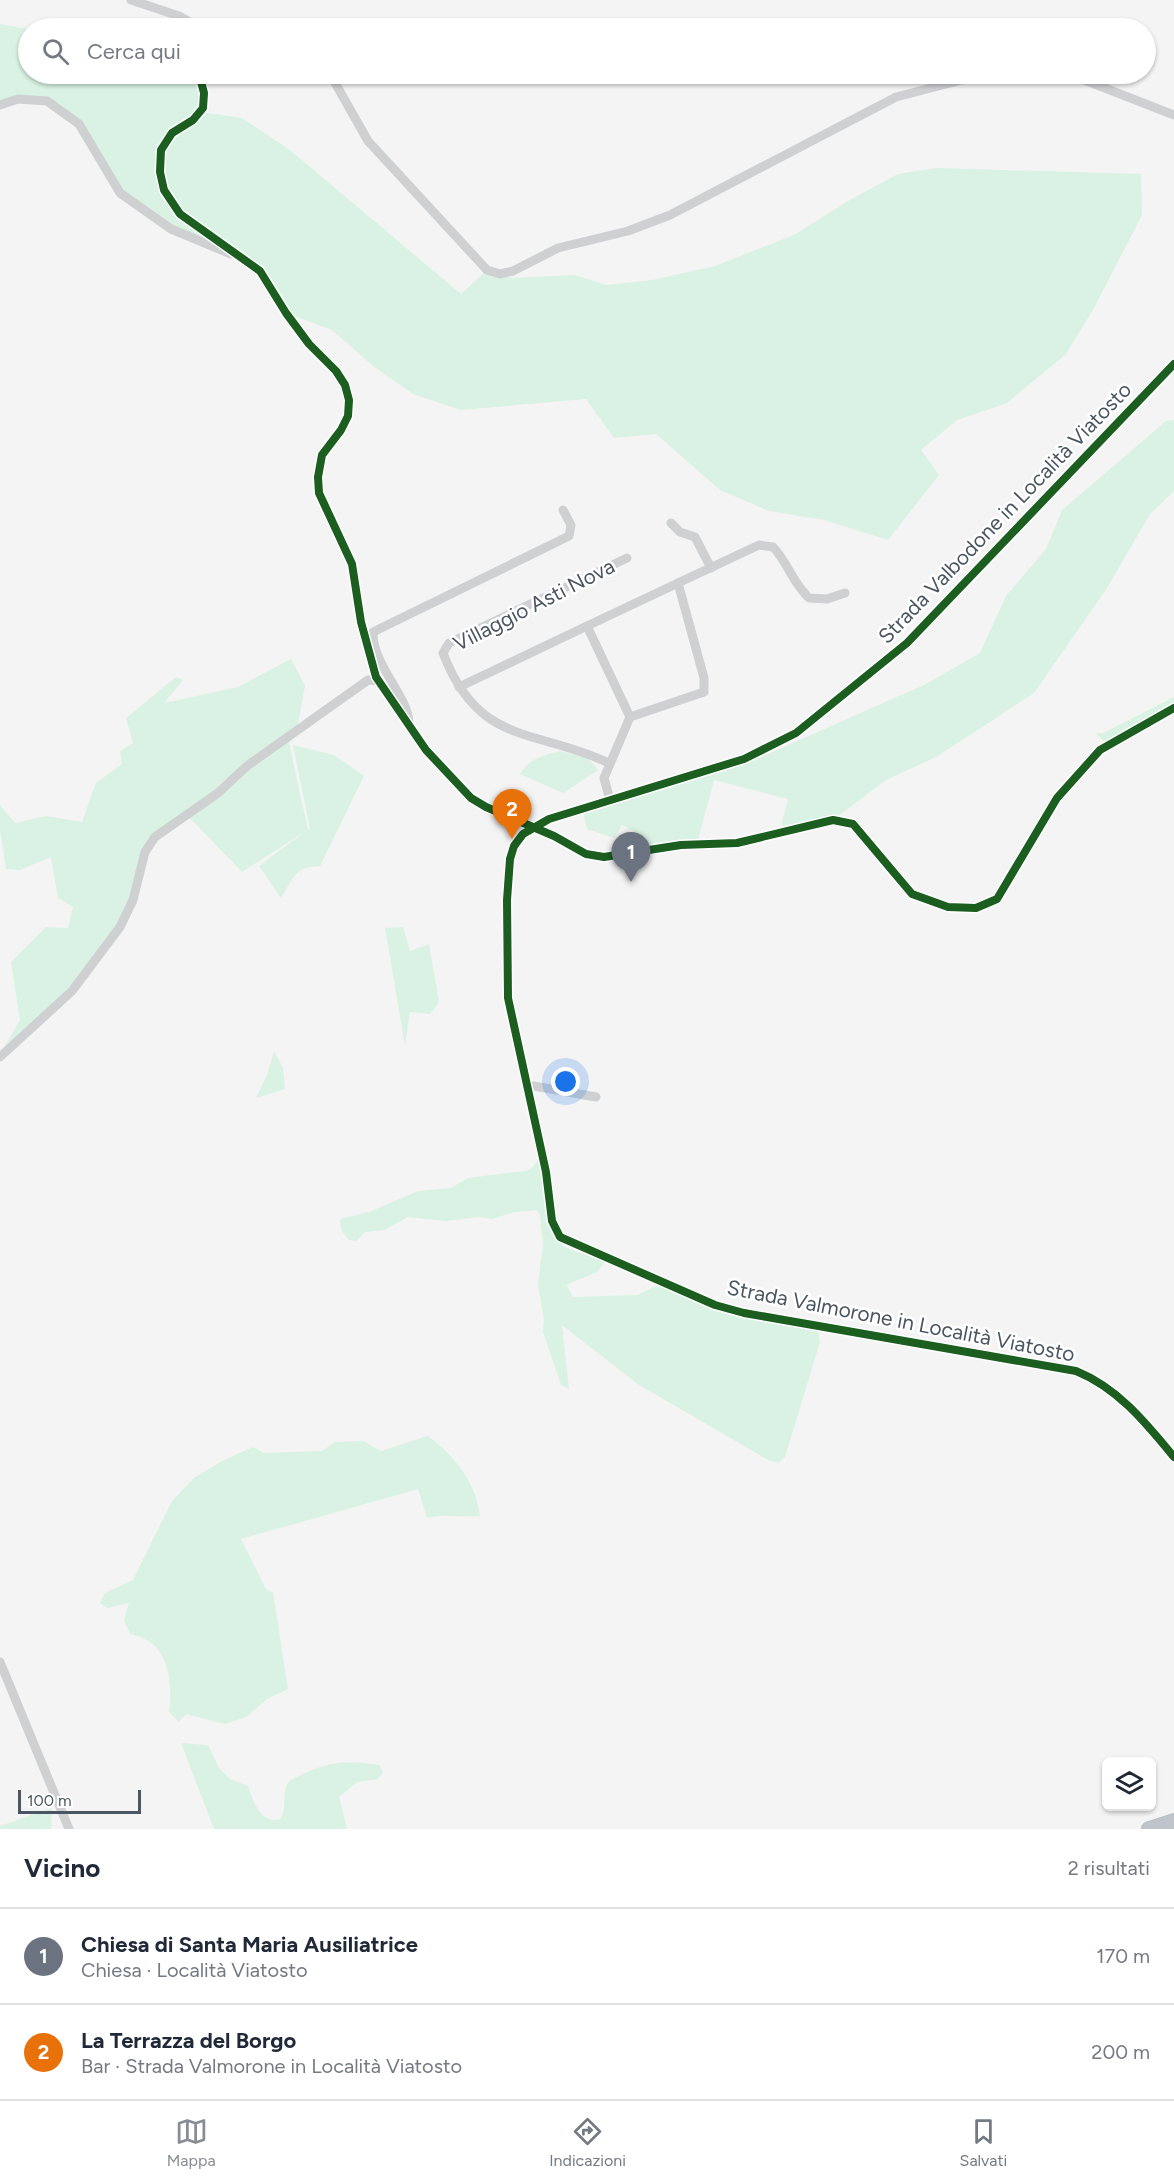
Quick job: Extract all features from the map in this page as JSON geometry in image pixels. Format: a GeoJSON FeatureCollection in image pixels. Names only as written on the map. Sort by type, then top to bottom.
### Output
{"type":"FeatureCollection","features":[{"type":"Feature","properties":{"kind":"highway"},"geometry":{"type":"LineString","coordinates":[[1149,1829],[1174,1821]]}},
{"type":"Feature","properties":{"kind":"street"},"geometry":{"type":"LineString","coordinates":[[131,0],[182,18]]}},
{"type":"Feature","properties":{"kind":"street"},"geometry":{"type":"LineString","coordinates":[[202,84],[204,93],[203,108],[197,116],[178,128],[161,150],[160,172],[168,199],[180,213],[260,272],[309,344],[336,370],[345,385],[349,400],[348,416],[341,430],[322,455],[318,485],[325,508],[352,564],[366,644],[376,677],[410,728],[461,791],[486,807],[534,826],[586,854],[604,857],[681,845],[737,843],[833,820],[853,824],[912,894],[948,907],[976,908],[998,899],[1057,798],[1100,750],[1174,708]]}},
{"type":"Feature","properties":{"kind":"street"},"geometry":{"type":"LineString","coordinates":[[336,84],[368,141],[487,270],[500,273],[513,271],[558,248],[628,231],[670,215],[896,97],[946,84]]}},
{"type":"Feature","properties":{"kind":"street"},"geometry":{"type":"LineString","coordinates":[[1095,84],[1174,115]]}},
{"type":"Feature","properties":{"kind":"street"},"geometry":{"type":"LineString","coordinates":[[0,105],[18,99],[47,101],[79,124],[120,194],[171,229],[234,254]]}},
{"type":"Feature","properties":{"kind":"street","name":"Strada Valbodone in Località Viatosto"},"geometry":{"type":"LineString","coordinates":[[534,826],[564,812],[713,769],[760,752],[796,733],[907,643],[1174,364]]}},
{"type":"Feature","properties":{"kind":"street"},"geometry":{"type":"LineString","coordinates":[[410,728],[406,711],[380,660],[373,632],[569,536],[571,525],[563,510]]}},
{"type":"Feature","properties":{"kind":"street"},"geometry":{"type":"LineString","coordinates":[[671,524],[680,532],[695,537],[711,568]]}},
{"type":"Feature","properties":{"kind":"street","name":"Villaggio Asti Nova"},"geometry":{"type":"LineString","coordinates":[[459,687],[759,545],[774,547],[784,558],[795,584],[809,598],[827,599],[845,593]]}},
{"type":"Feature","properties":{"kind":"street","name":"Villaggio Asti Nova"},"geometry":{"type":"LineString","coordinates":[[609,764],[582,750],[524,736],[495,722],[476,707],[459,687],[443,653],[449,643],[627,558]]}},
{"type":"Feature","properties":{"kind":"street"},"geometry":{"type":"LineString","coordinates":[[609,800],[604,778],[630,717],[704,692],[704,678],[678,583]]}},
{"type":"Feature","properties":{"kind":"street","name":"Villaggio Asti Nova"},"geometry":{"type":"LineString","coordinates":[[587,626],[630,717]]}},
{"type":"Feature","properties":{"kind":"street"},"geometry":{"type":"LineString","coordinates":[[0,1057],[72,991],[116,934],[128,914],[141,863],[155,837],[218,793],[247,766],[368,680],[381,682]]}},
{"type":"Feature","properties":{"kind":"street","name":"Strada Valmorone in Località Viatosto"},"geometry":{"type":"LineString","coordinates":[[534,826],[514,846],[510,859],[507,900],[508,998],[546,1172],[552,1221],[560,1237],[725,1308],[1076,1371],[1105,1385],[1143,1420],[1174,1457]]}},
{"type":"Feature","properties":{"kind":"street"},"geometry":{"type":"LineString","coordinates":[[528,1085],[596,1097]]}},
{"type":"Feature","properties":{"kind":"street"},"geometry":{"type":"LineString","coordinates":[[0,1662],[69,1829]]}},
{"type":"Feature","properties":{"kind":"green space"},"geometry":{"type":"Polygon","coordinates":[[[0,24],[18,27],[18,84],[200,84],[201,112],[242,118],[291,151],[461,294],[487,270],[512,278],[575,275],[606,285],[652,280],[715,266],[794,235],[848,201],[898,174],[936,168],[1141,174],[1142,215],[1094,308],[1066,354],[1007,403],[957,420],[921,450],[939,475],[888,540],[824,520],[769,511],[720,490],[656,434],[614,438],[586,399],[461,410],[413,394],[373,366],[332,330],[286,313],[260,272],[242,259],[173,229],[120,193],[79,124],[47,101],[18,99],[0,105],[0,24]]]}},
{"type":"Feature","properties":{"kind":"green space"},"geometry":{"type":"Polygon","coordinates":[[[1174,420],[1174,491],[1150,514],[1107,588],[1034,693],[936,757],[886,780],[833,820],[783,832],[782,822],[788,799],[714,780],[697,844],[640,850],[646,838],[622,825],[614,838],[587,829],[583,812],[761,757],[924,685],[980,653],[1006,596],[1046,549],[1062,510],[1166,421],[1174,420]]]}},
{"type":"Feature","properties":{"kind":"green space"},"geometry":{"type":"Polygon","coordinates":[[[291,659],[305,686],[297,730],[289,743],[308,830],[310,829],[293,745],[334,755],[364,776],[320,866],[300,871],[292,879],[281,898],[259,866],[306,831],[242,872],[187,815],[155,837],[133,900],[92,966],[0,1055],[20,1020],[11,962],[46,927],[68,928],[73,907],[58,898],[51,857],[20,870],[6,869],[0,829],[0,805],[15,823],[46,816],[82,822],[96,783],[122,764],[120,751],[133,743],[126,718],[176,677],[183,680],[164,703],[238,687],[291,659]]]}},
{"type":"Feature","properties":{"kind":"green space"},"geometry":{"type":"Polygon","coordinates":[[[1174,697],[1174,703],[1105,742],[1095,733],[1103,733],[1174,697]]]}},
{"type":"Feature","properties":{"kind":"green space"},"geometry":{"type":"Polygon","coordinates":[[[560,751],[588,758],[598,770],[563,793],[520,774],[532,761],[560,751]]]}},
{"type":"Feature","properties":{"kind":"green space"},"geometry":{"type":"Polygon","coordinates":[[[403,927],[410,951],[429,944],[439,1002],[430,1014],[410,1012],[405,1045],[385,928],[403,927]]]}},
{"type":"Feature","properties":{"kind":"green space"},"geometry":{"type":"Polygon","coordinates":[[[274,1051],[283,1068],[285,1089],[256,1098],[267,1075],[274,1051]]]}},
{"type":"Feature","properties":{"kind":"green space"},"geometry":{"type":"Polygon","coordinates":[[[539,1159],[553,1228],[564,1247],[605,1262],[597,1272],[568,1284],[573,1297],[637,1295],[663,1283],[715,1305],[817,1324],[820,1342],[785,1457],[779,1463],[770,1461],[639,1385],[562,1325],[569,1389],[561,1385],[543,1332],[544,1319],[538,1284],[543,1246],[540,1216],[537,1210],[514,1212],[492,1219],[479,1217],[446,1221],[408,1217],[384,1230],[365,1232],[356,1241],[349,1240],[342,1232],[340,1220],[343,1218],[369,1212],[418,1191],[451,1188],[468,1178],[525,1171],[531,1169],[539,1159]]]}},
{"type":"Feature","properties":{"kind":"green space"},"geometry":{"type":"Polygon","coordinates":[[[428,1436],[447,1452],[463,1471],[474,1492],[480,1516],[427,1518],[418,1489],[241,1539],[266,1589],[273,1593],[288,1689],[267,1699],[246,1717],[225,1724],[186,1714],[179,1722],[169,1712],[170,1687],[165,1663],[160,1653],[153,1644],[130,1634],[124,1620],[129,1603],[107,1608],[100,1603],[105,1593],[133,1580],[172,1501],[194,1478],[222,1461],[253,1447],[264,1453],[322,1451],[335,1442],[363,1441],[381,1451],[428,1436]]]}},
{"type":"Feature","properties":{"kind":"green space"},"geometry":{"type":"Polygon","coordinates":[[[181,1743],[208,1745],[219,1768],[230,1779],[248,1786],[258,1810],[262,1815],[273,1820],[280,1819],[282,1815],[288,1783],[305,1773],[323,1766],[350,1762],[379,1765],[383,1772],[378,1779],[357,1782],[339,1797],[347,1829],[214,1829],[181,1743]]]}},
{"type":"Feature","properties":{"kind":"green space"},"geometry":{"type":"Polygon","coordinates":[[[52,1808],[51,1829],[0,1829],[0,1826],[52,1808]]]}},
{"type":"Feature","properties":{"kind":"cycle path"},"geometry":{"type":"LineString","coordinates":[[202,84],[204,93],[203,108],[193,120],[172,133],[161,150],[160,172],[164,190],[180,214],[260,271],[286,313],[309,344],[336,371],[345,385],[349,400],[348,416],[341,430],[322,455],[318,477],[319,493],[352,564],[361,622],[376,677],[426,750],[471,798],[486,807],[554,836],[586,854],[604,857],[681,845],[737,843],[833,820],[853,824],[912,894],[948,907],[976,908],[997,899],[1057,798],[1100,750],[1174,708]]}},
{"type":"Feature","properties":{"kind":"cycle path"},"geometry":{"type":"LineString","coordinates":[[1174,364],[907,643],[796,733],[744,759],[549,819],[523,834],[514,846],[510,859],[507,900],[508,998],[546,1172],[552,1221],[560,1237],[715,1305],[744,1313],[1076,1371],[1091,1378],[1118,1397],[1142,1419],[1174,1457]]}},
{"type":"Feature","properties":{"kind":"place","name":"La Terrazza del Borgo"},"geometry":{"type":"Point","coordinates":[512,839]}},
{"type":"Feature","properties":{"kind":"place","name":"Chiesa di Santa Maria Ausiliatrice"},"geometry":{"type":"Point","coordinates":[631,882]}}]}
